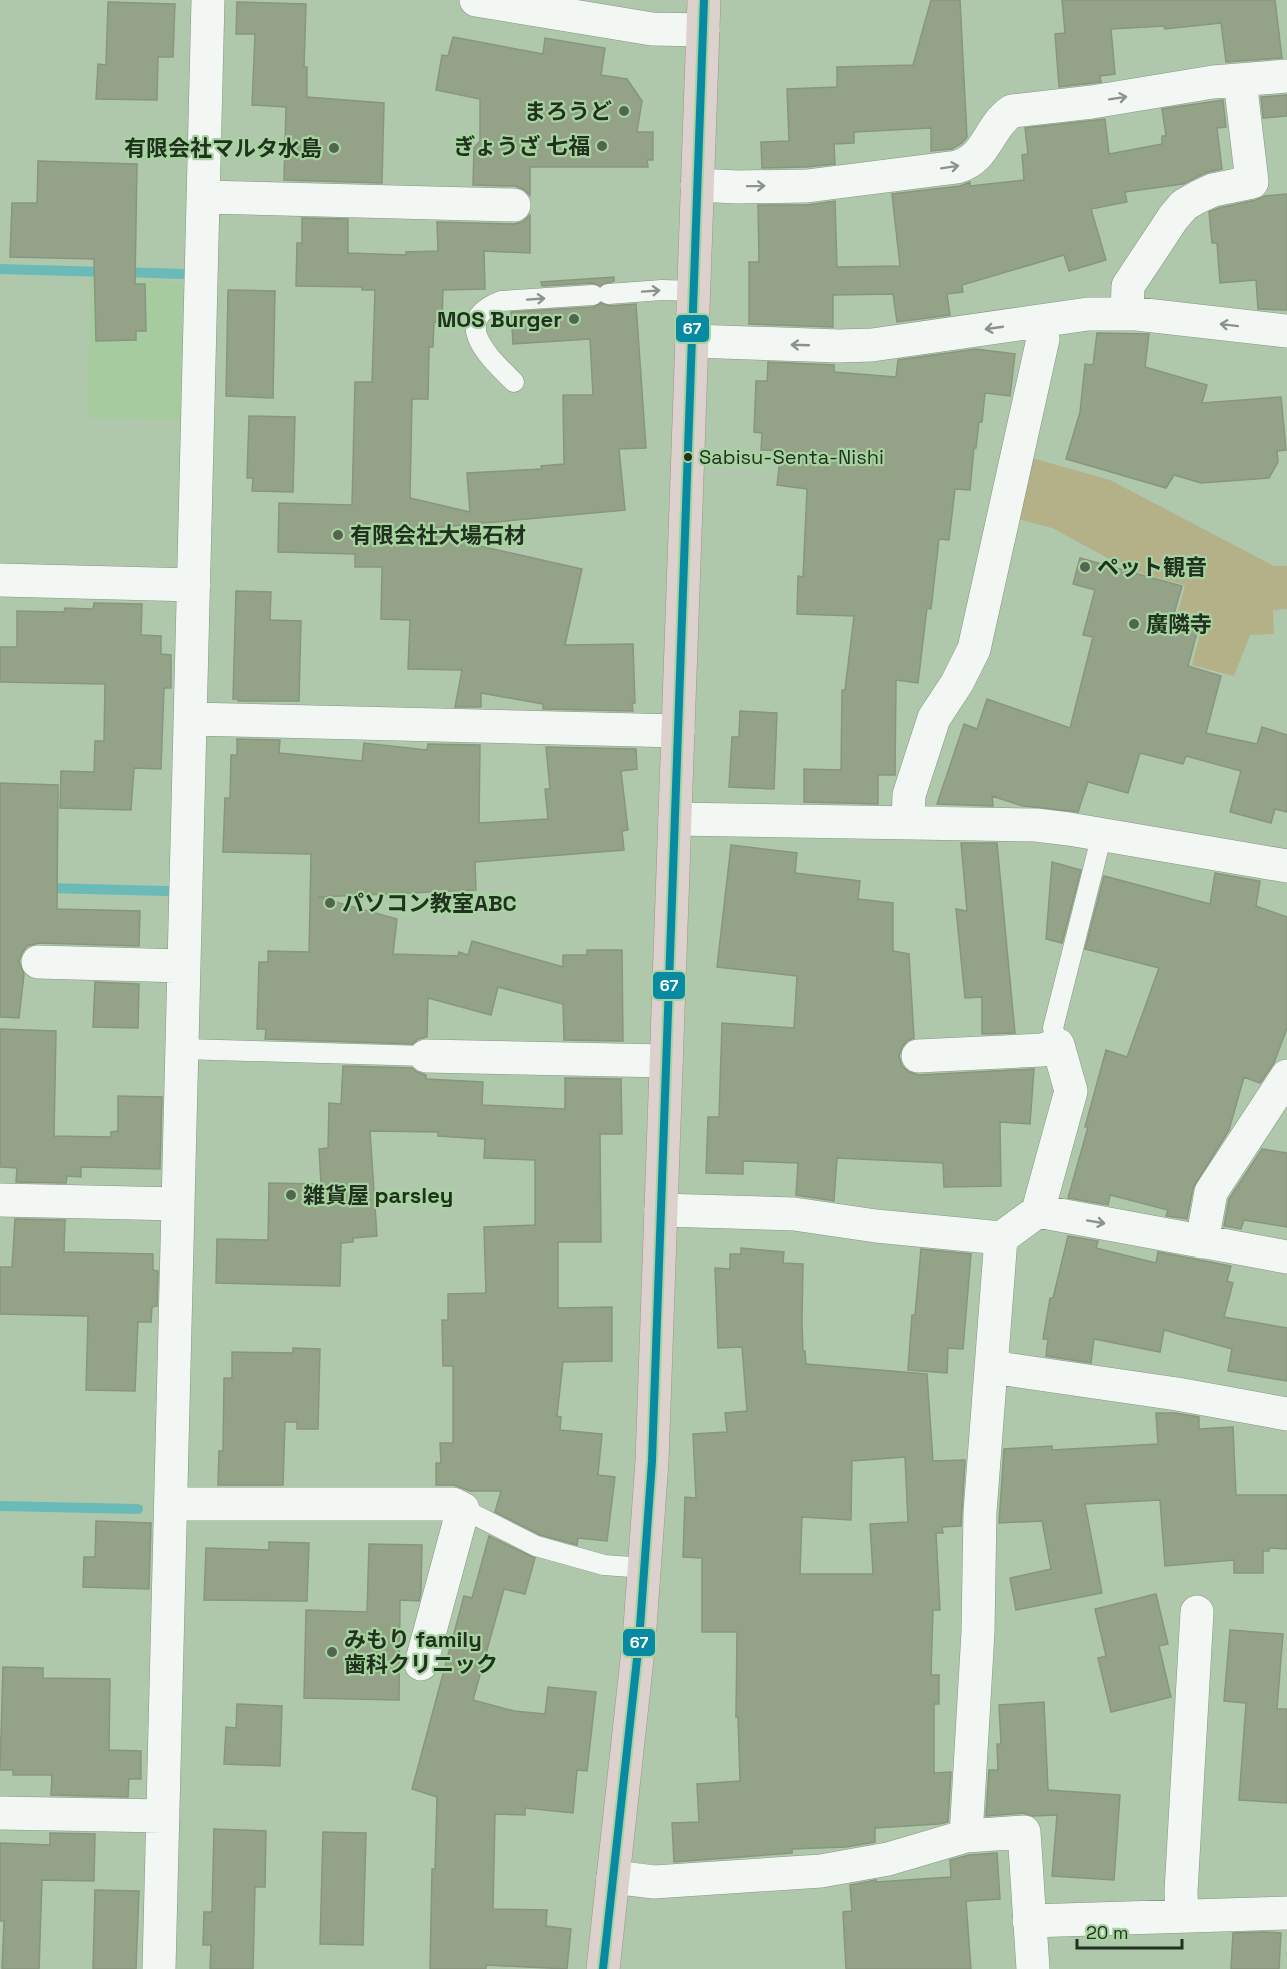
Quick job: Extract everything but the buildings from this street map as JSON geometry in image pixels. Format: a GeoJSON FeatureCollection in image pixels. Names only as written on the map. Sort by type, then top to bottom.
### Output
{"type":"FeatureCollection","features":[{"type":"Feature","properties":{"kind":"highway"},"geometry":{"type":"LineString","coordinates":[[603,1969],[645,1568],[652,1461],[703,15]]}},
{"type":"Feature","properties":{"kind":"street"},"geometry":{"type":"LineString","coordinates":[[159,1969],[208,0]]}},
{"type":"Feature","properties":{"kind":"street"},"geometry":{"type":"LineString","coordinates":[[476,0],[652,28],[703,15]]}},
{"type":"Feature","properties":{"kind":"street"},"geometry":{"type":"LineString","coordinates":[[697,185],[807,186],[957,166],[967,164],[976,157],[1002,118],[1012,111],[1092,102],[1213,82],[1287,76]]}},
{"type":"Feature","properties":{"kind":"street"},"geometry":{"type":"LineString","coordinates":[[1127,313],[1128,286],[1173,218],[1198,196],[1213,190],[1252,182],[1240,80]]}},
{"type":"Feature","properties":{"kind":"street"},"geometry":{"type":"LineString","coordinates":[[204,197],[514,205]]}},
{"type":"Feature","properties":{"kind":"street"},"geometry":{"type":"LineString","coordinates":[[692,341],[872,345],[1088,314],[1127,313],[1287,332]]}},
{"type":"Feature","properties":{"kind":"street"},"geometry":{"type":"LineString","coordinates":[[908,822],[909,795],[931,727],[967,666],[974,649],[1043,339],[1040,321]]}},
{"type":"Feature","properties":{"kind":"street"},"geometry":{"type":"LineString","coordinates":[[0,580],[194,585]]}},
{"type":"Feature","properties":{"kind":"street"},"geometry":{"type":"LineString","coordinates":[[190,719],[678,731]]}},
{"type":"Feature","properties":{"kind":"street"},"geometry":{"type":"LineString","coordinates":[[675,819],[1028,824],[1102,834],[1287,866]]}},
{"type":"Feature","properties":{"kind":"street"},"geometry":{"type":"LineString","coordinates":[[39,962],[184,966]]}},
{"type":"Feature","properties":{"kind":"street"},"geometry":{"type":"LineString","coordinates":[[661,1210],[794,1215],[876,1226],[1001,1238],[1038,1211],[1071,1091],[1058,1045],[1042,1050],[918,1056]]}},
{"type":"Feature","properties":{"kind":"street"},"geometry":{"type":"LineString","coordinates":[[426,1056],[666,1061]]}},
{"type":"Feature","properties":{"kind":"street"},"geometry":{"type":"LineString","coordinates":[[1202,1242],[1211,1192],[1287,1076]]}},
{"type":"Feature","properties":{"kind":"street"},"geometry":{"type":"LineString","coordinates":[[0,1200],[178,1204]]}},
{"type":"Feature","properties":{"kind":"street"},"geometry":{"type":"LineString","coordinates":[[1038,1211],[1287,1257]]}},
{"type":"Feature","properties":{"kind":"street"},"geometry":{"type":"LineString","coordinates":[[966,1836],[978,1632],[980,1512],[1001,1238]]}},
{"type":"Feature","properties":{"kind":"street"},"geometry":{"type":"LineString","coordinates":[[991,1367],[1177,1394],[1287,1414]]}},
{"type":"Feature","properties":{"kind":"street"},"geometry":{"type":"LineString","coordinates":[[171,1504],[453,1504],[463,1509],[421,1664]]}},
{"type":"Feature","properties":{"kind":"street"},"geometry":{"type":"LineString","coordinates":[[1182,1916],[1181,1892],[1197,1612]]}},
{"type":"Feature","properties":{"kind":"street"},"geometry":{"type":"LineString","coordinates":[[0,1813],[163,1816]]}},
{"type":"Feature","properties":{"kind":"street"},"geometry":{"type":"LineString","coordinates":[[613,1877],[654,1882],[821,1871],[888,1859],[966,1836],[1024,1832],[1032,1969]]}},
{"type":"Feature","properties":{"kind":"street"},"geometry":{"type":"LineString","coordinates":[[1029,1921],[1287,1913]]}},
{"type":"Feature","properties":{"kind":"lane"},"geometry":{"type":"LineString","coordinates":[[514,382],[479,344],[476,333],[477,322],[482,312],[491,305],[501,301],[600,294],[662,290],[694,291]]}},
{"type":"Feature","properties":{"kind":"lane"},"geometry":{"type":"LineString","coordinates":[[1058,1045],[1053,1028],[1102,834]]}},
{"type":"Feature","properties":{"kind":"lane"},"geometry":{"type":"LineString","coordinates":[[182,1049],[426,1056]]}},
{"type":"Feature","properties":{"kind":"lane"},"geometry":{"type":"LineString","coordinates":[[463,1509],[536,1546],[604,1565],[645,1568]]}},
{"type":"Feature","properties":{"kind":"shaded area"},"geometry":{"type":"Polygon","coordinates":[[[91,279],[183,282],[180,420],[87,418],[91,279]]]}},
{"type":"Feature","properties":{"kind":"shaded area"},"geometry":{"type":"Polygon","coordinates":[[[1028,457],[1110,480],[1274,566],[1287,566],[1287,609],[1273,610],[1274,634],[1250,635],[1234,676],[1192,665],[1202,627],[1176,620],[1185,585],[1130,570],[1052,528],[1014,518],[1028,457]]]}},
{"type":"Feature","properties":{"kind":"waterway"},"geometry":{"type":"LineString","coordinates":[[0,269],[107,272]]}},
{"type":"Feature","properties":{"kind":"waterway"},"geometry":{"type":"LineString","coordinates":[[122,272],[182,274]]}},
{"type":"Feature","properties":{"kind":"waterway"},"geometry":{"type":"LineString","coordinates":[[45,888],[167,891]]}},
{"type":"Feature","properties":{"kind":"waterway"},"geometry":{"type":"LineString","coordinates":[[0,1506],[138,1509]]}},
{"type":"Feature","properties":{"kind":"transit line","name":"67"},"geometry":{"type":"LineString","coordinates":[[603,1969],[639,1641],[652,1461],[704,0]]}},
{"type":"Feature","properties":{"kind":"place","name":"まろうど"},"geometry":{"type":"Point","coordinates":[624,111]}},
{"type":"Feature","properties":{"kind":"place","name":"ぎょうざ 七福"},"geometry":{"type":"Point","coordinates":[602,146]}},
{"type":"Feature","properties":{"kind":"place","name":"有限会社マルタ水島"},"geometry":{"type":"Point","coordinates":[334,148]}},
{"type":"Feature","properties":{"kind":"place","name":"MOS Burger"},"geometry":{"type":"Point","coordinates":[574,319]}},
{"type":"Feature","properties":{"kind":"place","name":"Sabisu-Senta-Nishi"},"geometry":{"type":"Point","coordinates":[688,457]}},
{"type":"Feature","properties":{"kind":"place","name":"有限会社大場石材"},"geometry":{"type":"Point","coordinates":[338,535]}},
{"type":"Feature","properties":{"kind":"place","name":"ペット観音"},"geometry":{"type":"Point","coordinates":[1085,567]}},
{"type":"Feature","properties":{"kind":"place","name":"廣隣寺"},"geometry":{"type":"Point","coordinates":[1134,624]}},
{"type":"Feature","properties":{"kind":"place","name":"パソコン教室ABC"},"geometry":{"type":"Point","coordinates":[330,903]}},
{"type":"Feature","properties":{"kind":"place","name":"雑貨屋 parsley"},"geometry":{"type":"Point","coordinates":[291,1195]}},
{"type":"Feature","properties":{"kind":"place","name":"みもり family 歯科クリニック"},"geometry":{"type":"Point","coordinates":[332,1652]}}]}
